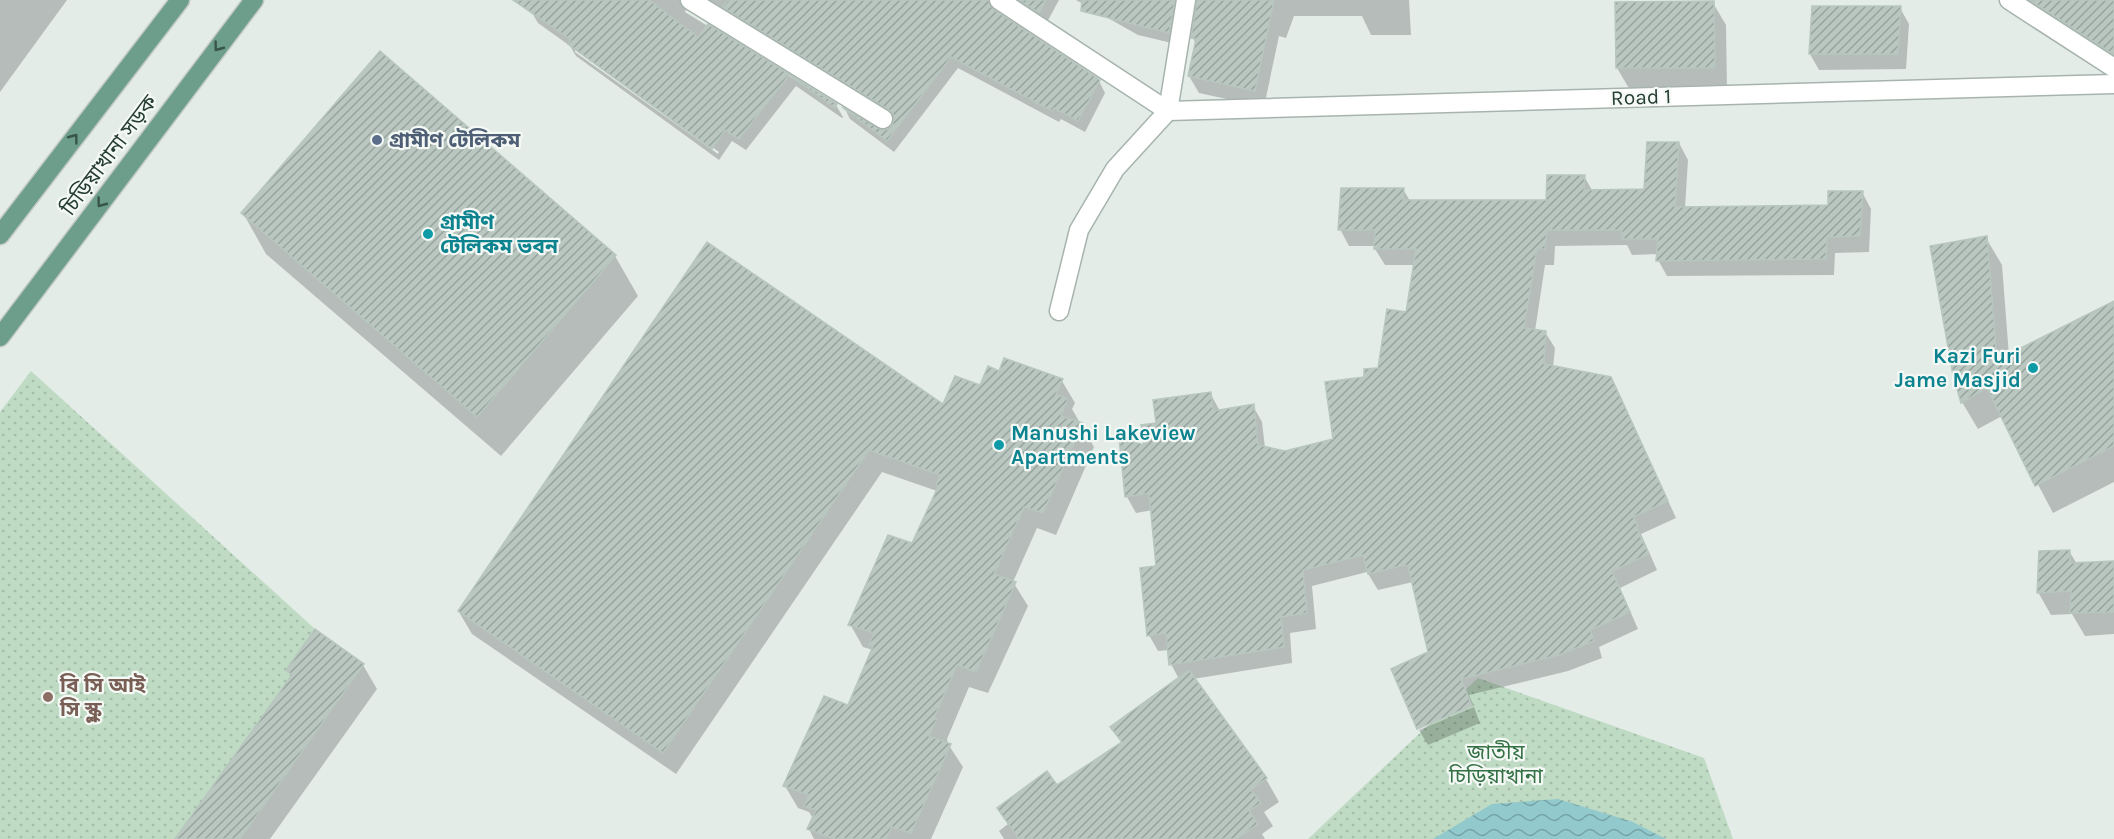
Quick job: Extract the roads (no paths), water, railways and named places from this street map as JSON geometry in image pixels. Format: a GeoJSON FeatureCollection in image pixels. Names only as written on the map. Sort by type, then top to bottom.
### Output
{"type":"FeatureCollection","features":[{"type":"Feature","properties":{"kind":"main road","name":"চিড়িয়াখানা সড়ক"},"geometry":{"type":"LineString","coordinates":[[0,235],[180,0]]}},
{"type":"Feature","properties":{"kind":"main road","name":"চিড়িয়াখানা সড়ক"},"geometry":{"type":"LineString","coordinates":[[0,337],[254,0]]}},
{"type":"Feature","properties":{"kind":"street"},"geometry":{"type":"LineString","coordinates":[[690,0],[883,119]]}},
{"type":"Feature","properties":{"kind":"street"},"geometry":{"type":"LineString","coordinates":[[999,0],[1168,111]]}},
{"type":"Feature","properties":{"kind":"street"},"geometry":{"type":"LineString","coordinates":[[1059,311],[1079,230],[1115,169],[1168,111],[1186,0]]}},
{"type":"Feature","properties":{"kind":"street"},"geometry":{"type":"LineString","coordinates":[[2009,0],[2114,68]]}},
{"type":"Feature","properties":{"kind":"street","name":"Road 1"},"geometry":{"type":"LineString","coordinates":[[1168,111],[2114,84]]}},
{"type":"Feature","properties":{"kind":"water"},"geometry":{"type":"Polygon","coordinates":[[[1558,799],[1633,822],[1666,839],[1433,839],[1492,804],[1558,799]]]}},
{"type":"Feature","properties":{"kind":"place","name":"গ্রামীণ টেলিকম"},"geometry":{"type":"Point","coordinates":[377,140]}},
{"type":"Feature","properties":{"kind":"place","name":"গ্রামীণ টেলিকম ভবন"},"geometry":{"type":"Point","coordinates":[428,234]}},
{"type":"Feature","properties":{"kind":"place","name":"Kazi Furi Jame Masjid"},"geometry":{"type":"Point","coordinates":[2033,368]}},
{"type":"Feature","properties":{"kind":"place","name":"Manushi Lakeview Apartments"},"geometry":{"type":"Point","coordinates":[999,445]}},
{"type":"Feature","properties":{"kind":"place","name":"বি সি আই সি স্কুল"},"geometry":{"type":"Point","coordinates":[48,697]}},
{"type":"Feature","properties":{"kind":"park label","name":"জাতীয় চিড়িয়াখানা"},"geometry":{"type":"Point","coordinates":[1496,764]}}]}
